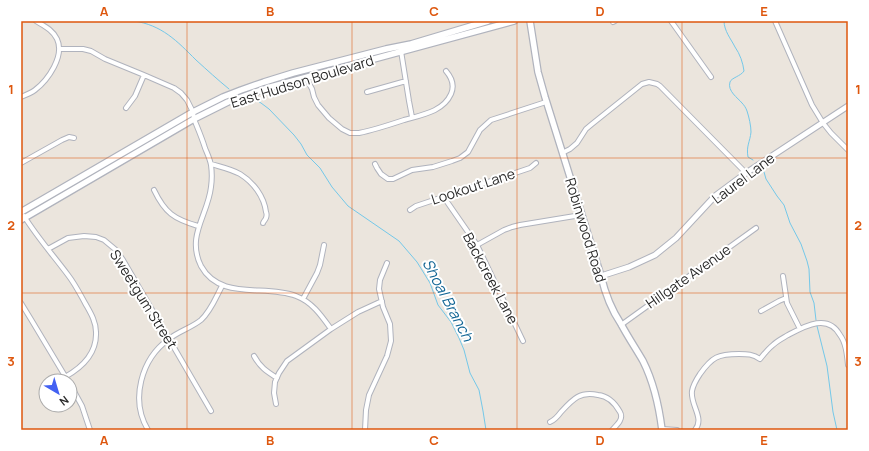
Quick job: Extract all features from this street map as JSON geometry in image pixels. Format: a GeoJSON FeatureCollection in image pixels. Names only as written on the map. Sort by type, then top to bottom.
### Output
{"type":"FeatureCollection","features":[{"type":"Feature","properties":{"kind":"main road","name":"East Hudson Boulevard"},"geometry":{"type":"LineString","coordinates":[[23,219],[194,119],[221,105],[255,92],[306,78],[488,21]]}},
{"type":"Feature","properties":{"kind":"main road","name":"East Hudson Boulevard"},"geometry":{"type":"LineString","coordinates":[[21,211],[193,112],[241,90],[306,70],[386,49],[400,49],[514,21]]}},
{"type":"Feature","properties":{"kind":"main road","name":"Robinwood Road"},"geometry":{"type":"LineString","coordinates":[[530,21],[538,72],[546,102],[601,276],[604,291],[609,303],[648,371],[658,403],[662,430]]}},
{"type":"Feature","properties":{"kind":"main road"},"geometry":{"type":"LineString","coordinates":[[306,70],[306,78]]}},
{"type":"Feature","properties":{"kind":"street"},"geometry":{"type":"LineString","coordinates":[[21,98],[35,90],[56,64],[59,55],[60,49],[55,34],[36,21]]}},
{"type":"Feature","properties":{"kind":"street"},"geometry":{"type":"LineString","coordinates":[[671,21],[711,77]]}},
{"type":"Feature","properties":{"kind":"street"},"geometry":{"type":"LineString","coordinates":[[775,21],[812,105],[831,133],[848,150]]}},
{"type":"Feature","properties":{"kind":"street"},"geometry":{"type":"LineString","coordinates":[[60,49],[84,49],[91,51],[105,59],[174,88],[181,93],[187,100],[193,112],[194,119],[211,164],[210,193],[207,205],[198,226],[196,242],[198,259],[201,266],[207,274],[222,286],[283,292],[296,296],[314,308],[332,328]]}},
{"type":"Feature","properties":{"kind":"street"},"geometry":{"type":"LineString","coordinates":[[400,49],[412,117]]}},
{"type":"Feature","properties":{"kind":"street"},"geometry":{"type":"LineString","coordinates":[[306,78],[312,89],[314,97],[323,112],[342,129],[350,133],[359,133],[435,110],[444,104],[452,91],[453,85],[452,78],[446,71]]}},
{"type":"Feature","properties":{"kind":"street"},"geometry":{"type":"LineString","coordinates":[[126,108],[134,96],[144,75]]}},
{"type":"Feature","properties":{"kind":"street"},"geometry":{"type":"LineString","coordinates":[[367,92],[406,81]]}},
{"type":"Feature","properties":{"kind":"street"},"geometry":{"type":"LineString","coordinates":[[562,153],[576,143],[586,129],[615,105],[642,84],[649,82],[660,86],[746,173]]}},
{"type":"Feature","properties":{"kind":"street"},"geometry":{"type":"LineString","coordinates":[[375,164],[381,174],[388,179],[393,179],[412,170],[433,167],[452,161],[460,158],[468,152],[480,130],[491,120],[546,102]]}},
{"type":"Feature","properties":{"kind":"street","name":"Laurel Lane"},"geometry":{"type":"LineString","coordinates":[[601,276],[629,267],[655,255],[676,238],[715,196],[746,173],[848,106]]}},
{"type":"Feature","properties":{"kind":"street"},"geometry":{"type":"LineString","coordinates":[[21,163],[62,140],[74,138]]}},
{"type":"Feature","properties":{"kind":"street","name":"Lookout Lane"},"geometry":{"type":"LineString","coordinates":[[410,210],[416,206],[443,196],[530,168],[536,163]]}},
{"type":"Feature","properties":{"kind":"street"},"geometry":{"type":"LineString","coordinates":[[211,164],[232,170],[247,179],[253,185],[262,198],[265,206],[267,215],[263,223]]}},
{"type":"Feature","properties":{"kind":"street"},"geometry":{"type":"LineString","coordinates":[[154,190],[170,214],[182,221],[198,226]]}},
{"type":"Feature","properties":{"kind":"street","name":"Backcreek Lane"},"geometry":{"type":"LineString","coordinates":[[443,196],[477,245],[523,340]]}},
{"type":"Feature","properties":{"kind":"street"},"geometry":{"type":"LineString","coordinates":[[21,211],[23,219],[69,276],[93,317],[96,337],[91,355],[89,359],[74,373]]}},
{"type":"Feature","properties":{"kind":"street"},"geometry":{"type":"LineString","coordinates":[[477,245],[512,227],[581,215]]}},
{"type":"Feature","properties":{"kind":"street","name":"Hillgate Avenue"},"geometry":{"type":"LineString","coordinates":[[621,324],[756,228]]}},
{"type":"Feature","properties":{"kind":"street","name":"Sweetgum Street"},"geometry":{"type":"LineString","coordinates":[[48,249],[68,238],[84,236],[96,237],[108,243],[116,250],[211,411]]}},
{"type":"Feature","properties":{"kind":"street"},"geometry":{"type":"LineString","coordinates":[[303,300],[317,273],[324,245]]}},
{"type":"Feature","properties":{"kind":"street"},"geometry":{"type":"LineString","coordinates":[[365,430],[368,399],[387,356],[391,341],[390,324],[380,294],[379,284],[381,275],[387,263]]}},
{"type":"Feature","properties":{"kind":"street"},"geometry":{"type":"LineString","coordinates":[[783,276],[787,303],[800,329]]}},
{"type":"Feature","properties":{"kind":"street"},"geometry":{"type":"LineString","coordinates":[[148,430],[140,407],[141,378],[145,368],[161,345],[169,338],[201,320],[211,307],[222,286]]}},
{"type":"Feature","properties":{"kind":"street"},"geometry":{"type":"LineString","coordinates":[[761,310],[786,298]]}},
{"type":"Feature","properties":{"kind":"street"},"geometry":{"type":"LineString","coordinates":[[276,404],[274,393],[276,378],[287,361],[332,328],[358,312],[382,301]]}},
{"type":"Feature","properties":{"kind":"street"},"geometry":{"type":"LineString","coordinates":[[21,304],[36,326],[63,373]]}},
{"type":"Feature","properties":{"kind":"street"},"geometry":{"type":"LineString","coordinates":[[695,430],[698,424],[698,417],[692,399],[693,387],[699,376],[710,362],[721,356],[733,354],[752,354],[760,359],[777,342],[800,329],[811,324],[818,323],[830,325],[840,333],[843,339],[848,365]]}},
{"type":"Feature","properties":{"kind":"street"},"geometry":{"type":"LineString","coordinates":[[254,356],[264,370],[276,378]]}},
{"type":"Feature","properties":{"kind":"street"},"geometry":{"type":"LineString","coordinates":[[550,422],[580,395],[597,394],[611,400],[621,414],[621,419],[612,430]]}},
{"type":"Feature","properties":{"kind":"street"},"geometry":{"type":"LineString","coordinates":[[78,399],[90,430]]}},
{"type":"Feature","properties":{"kind":"street"},"geometry":{"type":"LineString","coordinates":[[662,430],[677,430]]}},
{"type":"Feature","properties":{"kind":"waterway","name":"Shoal Branch"},"geometry":{"type":"LineString","coordinates":[[134,21],[153,26],[175,40],[229,89]]}},
{"type":"Feature","properties":{"kind":"waterway"},"geometry":{"type":"LineString","coordinates":[[724,21],[726,32],[740,56],[744,68],[744,71],[734,78],[729,85],[731,91],[747,111],[751,132],[748,157],[753,160]]}},
{"type":"Feature","properties":{"kind":"waterway","name":"Shoal Branch"},"geometry":{"type":"LineString","coordinates":[[256,100],[269,109],[294,135],[307,155],[320,168],[332,187],[348,206],[399,241],[417,262],[430,283],[438,305],[451,322],[464,350],[470,373],[479,390],[486,430]]}},
{"type":"Feature","properties":{"kind":"waterway"},"geometry":{"type":"LineString","coordinates":[[764,172],[766,179],[784,205],[790,223],[801,244],[807,261],[809,269],[810,292],[814,303],[816,320]]}},
{"type":"Feature","properties":{"kind":"waterway"},"geometry":{"type":"LineString","coordinates":[[817,326],[827,366],[837,430]]}}]}
